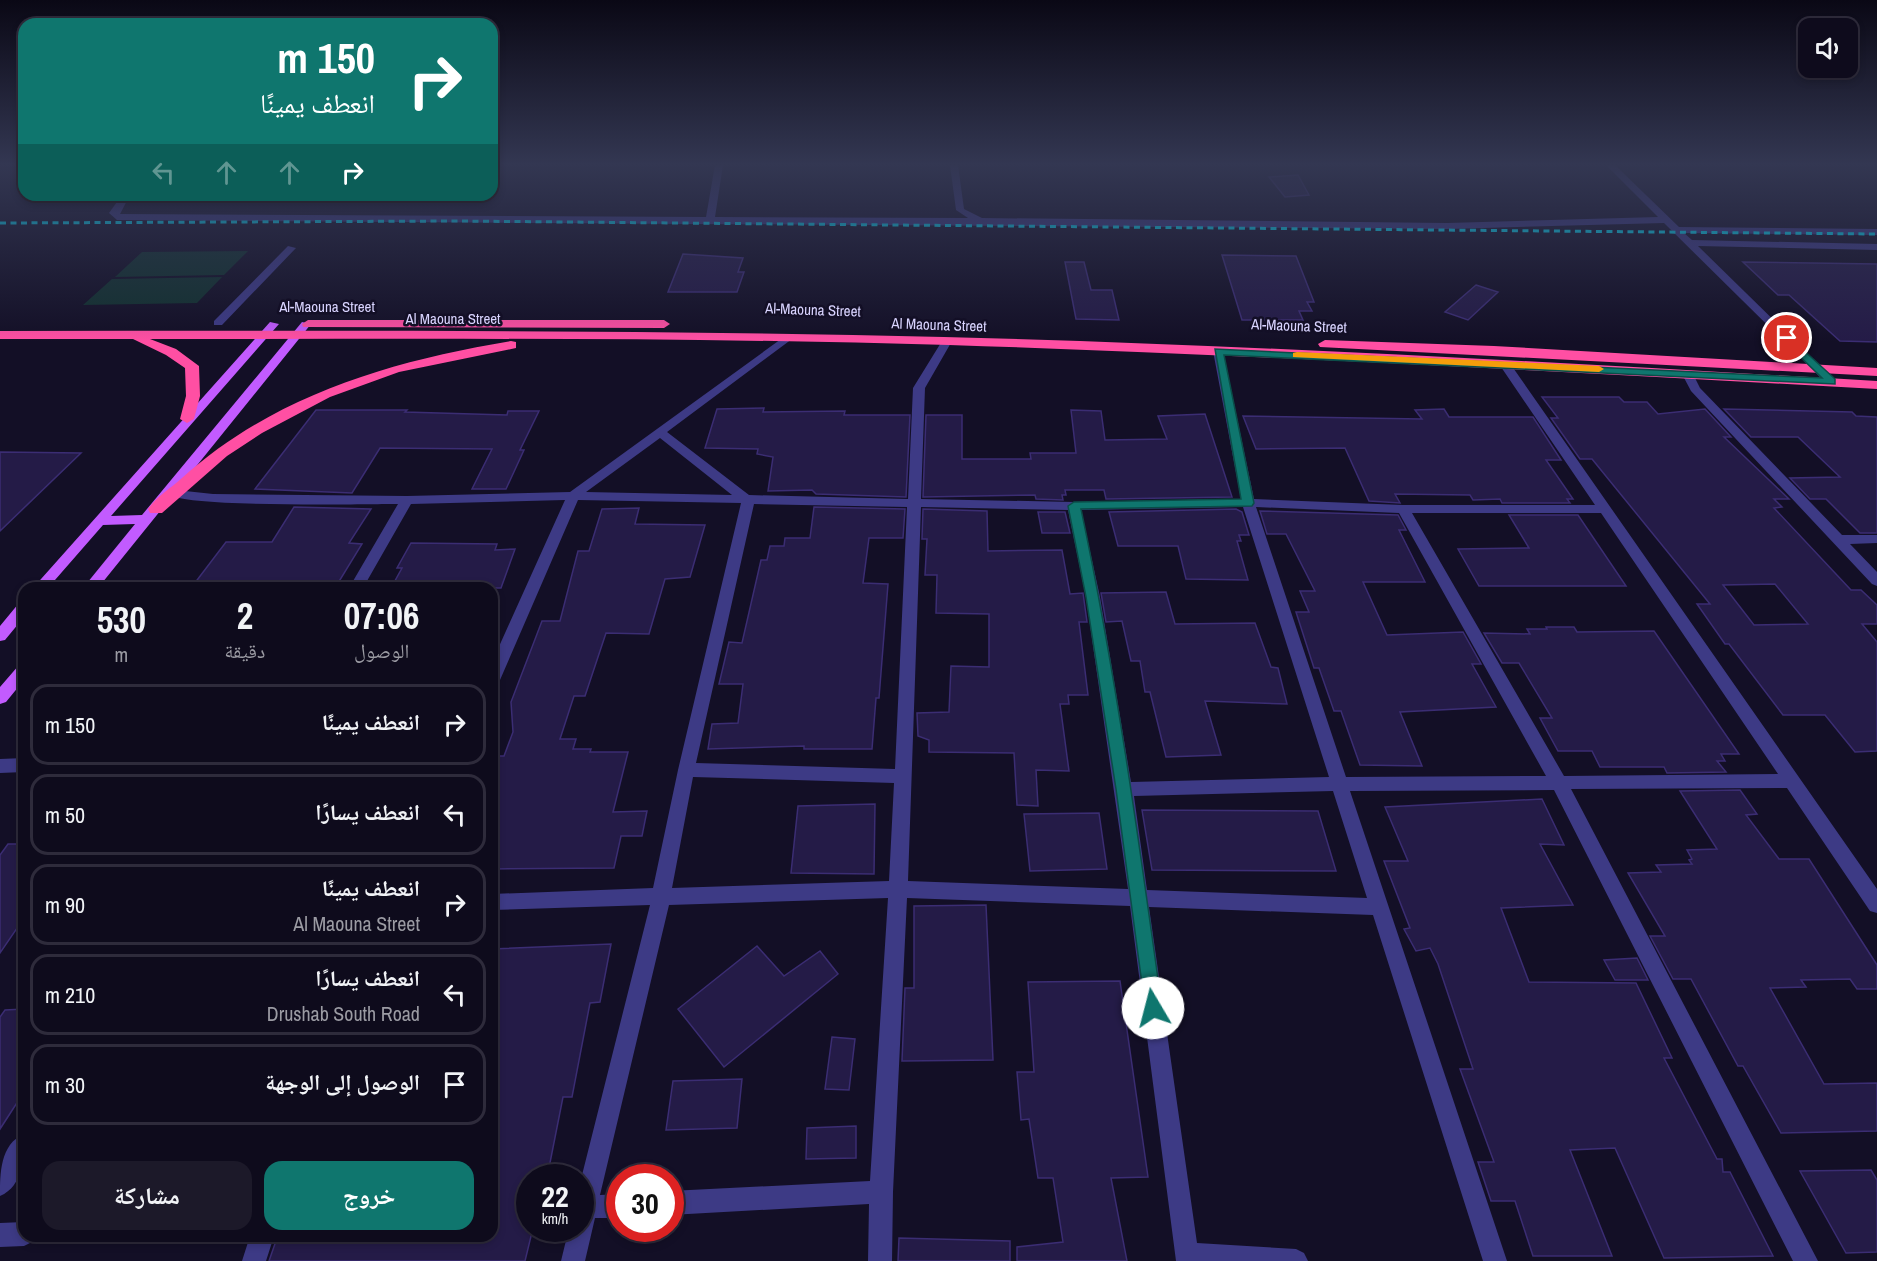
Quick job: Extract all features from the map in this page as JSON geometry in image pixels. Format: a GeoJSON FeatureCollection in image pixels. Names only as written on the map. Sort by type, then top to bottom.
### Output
{"type":"FeatureCollection","features":[{"type":"Feature","properties":{"kind":"highway","name":"Al-Maouna Street"},"geometry":{"type":"LineString","coordinates":[[0,323],[521,322],[974,331],[1454,348],[1877,372]]}},
{"type":"Feature","properties":{"kind":"highway","name":"Al Maouna Street"},"geometry":{"type":"LineString","coordinates":[[0,335],[573,335],[947,341],[1505,364],[1877,385]]}},
{"type":"Feature","properties":{"kind":"highway"},"geometry":{"type":"LineString","coordinates":[[126,335],[171,352],[192,366],[193,396],[187,419]]}},
{"type":"Feature","properties":{"kind":"highway"},"geometry":{"type":"LineString","coordinates":[[152,514],[219,455],[267,422],[319,394],[372,374],[429,359],[573,335]]}},
{"type":"Feature","properties":{"kind":"main road"},"geometry":{"type":"LineString","coordinates":[[45,582],[187,419],[274,324]]}},
{"type":"Feature","properties":{"kind":"main road"},"geometry":{"type":"LineString","coordinates":[[95,582],[306,324]]}},
{"type":"Feature","properties":{"kind":"main road"},"geometry":{"type":"LineString","coordinates":[[98,521],[152,514]]}},
{"type":"Feature","properties":{"kind":"main road"},"geometry":{"type":"LineString","coordinates":[[0,636],[18,614]]}},
{"type":"Feature","properties":{"kind":"main road"},"geometry":{"type":"LineString","coordinates":[[0,698],[18,676]]}},
{"type":"Feature","properties":{"kind":"street"},"geometry":{"type":"LineString","coordinates":[[1246,224],[1447,226],[1493,224]]}},
{"type":"Feature","properties":{"kind":"street"},"geometry":{"type":"LineString","coordinates":[[1669,224],[1831,382]]}},
{"type":"Feature","properties":{"kind":"street"},"geometry":{"type":"LineString","coordinates":[[1676,230],[1877,232]]}},
{"type":"Feature","properties":{"kind":"street"},"geometry":{"type":"LineString","coordinates":[[1690,243],[1877,247]]}},
{"type":"Feature","properties":{"kind":"street"},"geometry":{"type":"LineString","coordinates":[[218,323],[291,248]]}},
{"type":"Feature","properties":{"kind":"street"},"geometry":{"type":"LineString","coordinates":[[498,666],[573,496],[788,337]]}},
{"type":"Feature","properties":{"kind":"street"},"geometry":{"type":"LineString","coordinates":[[880,1261],[881,1192],[898,890],[919,388],[947,341]]}},
{"type":"Feature","properties":{"kind":"street"},"geometry":{"type":"LineString","coordinates":[[1218,351],[1248,503],[1495,1261]]}},
{"type":"Feature","properties":{"kind":"street"},"geometry":{"type":"LineString","coordinates":[[1505,364],[1607,509],[1877,905]]}},
{"type":"Feature","properties":{"kind":"street"},"geometry":{"type":"LineString","coordinates":[[1688,374],[1695,389],[1877,581]]}},
{"type":"Feature","properties":{"kind":"street"},"geometry":{"type":"LineString","coordinates":[[660,432],[748,501]]}},
{"type":"Feature","properties":{"kind":"street"},"geometry":{"type":"LineString","coordinates":[[176,494],[213,498],[407,500],[573,496],[1074,506],[1248,503],[1404,509],[1607,509]]}},
{"type":"Feature","properties":{"kind":"street"},"geometry":{"type":"LineString","coordinates":[[359,582],[407,500]]}},
{"type":"Feature","properties":{"kind":"street"},"geometry":{"type":"LineString","coordinates":[[594,1182],[661,897],[686,770],[748,501]]}},
{"type":"Feature","properties":{"kind":"street"},"geometry":{"type":"LineString","coordinates":[[1074,506],[1093,597],[1124,789],[1188,1258],[1296,1261]]}},
{"type":"Feature","properties":{"kind":"street"},"geometry":{"type":"LineString","coordinates":[[1404,509],[1559,783],[1806,1261]]}},
{"type":"Feature","properties":{"kind":"street"},"geometry":{"type":"LineString","coordinates":[[1838,540],[1877,539]]}},
{"type":"Feature","properties":{"kind":"street"},"geometry":{"type":"LineString","coordinates":[[0,766],[18,765]]}},
{"type":"Feature","properties":{"kind":"street"},"geometry":{"type":"LineString","coordinates":[[686,770],[902,776]]}},
{"type":"Feature","properties":{"kind":"street"},"geometry":{"type":"LineString","coordinates":[[1124,789],[1340,784],[1792,781]]}},
{"type":"Feature","properties":{"kind":"street"},"geometry":{"type":"LineString","coordinates":[[498,902],[898,890],[1137,896],[1381,907]]}},
{"type":"Feature","properties":{"kind":"street"},"geometry":{"type":"LineString","coordinates":[[0,1185],[18,1155]]}},
{"type":"Feature","properties":{"kind":"street"},"geometry":{"type":"LineString","coordinates":[[684,1202],[881,1192]]}},
{"type":"Feature","properties":{"kind":"street"},"geometry":{"type":"LineString","coordinates":[[0,1235],[18,1234]]}},
{"type":"Feature","properties":{"kind":"street"},"geometry":{"type":"LineString","coordinates":[[254,1261],[260,1242]]}},
{"type":"Feature","properties":{"kind":"street"},"geometry":{"type":"LineString","coordinates":[[573,1261],[578,1242]]}},
{"type":"Feature","properties":{"kind":"green space"},"geometry":{"type":"Polygon","coordinates":[[[248,251],[224,275],[115,277],[142,252],[248,251]]]}},
{"type":"Feature","properties":{"kind":"green space"},"geometry":{"type":"Polygon","coordinates":[[[222,277],[197,303],[83,305],[112,279],[222,277]]]}},
{"type":"Feature","properties":{"kind":"building"},"geometry":{"type":"Polygon","coordinates":[[[683,254],[743,258],[738,272],[744,272],[737,292],[668,292],[683,254]]]}},
{"type":"Feature","properties":{"kind":"building"},"geometry":{"type":"Polygon","coordinates":[[[1222,255],[1296,256],[1314,302],[1307,302],[1312,311],[1299,311],[1303,320],[1242,320],[1222,255]]]}},
{"type":"Feature","properties":{"kind":"building"},"geometry":{"type":"Polygon","coordinates":[[[1065,262],[1084,262],[1091,290],[1112,290],[1119,320],[1076,319],[1065,262]]]}},
{"type":"Feature","properties":{"kind":"building"},"geometry":{"type":"Polygon","coordinates":[[[1743,262],[1877,264],[1877,342],[1840,341],[1789,295],[1778,295],[1743,262]]]}},
{"type":"Feature","properties":{"kind":"building"},"geometry":{"type":"Polygon","coordinates":[[[1476,285],[1498,292],[1468,320],[1445,312],[1476,285]]]}},
{"type":"Feature","properties":{"kind":"building"},"geometry":{"type":"Polygon","coordinates":[[[1542,397],[1619,397],[1624,402],[1647,402],[1658,414],[1705,409],[1731,437],[1724,437],[1789,499],[1774,499],[1782,507],[1774,508],[1851,590],[1861,590],[1877,605],[1877,624],[1862,624],[1877,642],[1877,751],[1855,752],[1825,715],[1783,715],[1729,644],[1725,644],[1697,604],[1710,604],[1592,459],[1580,459],[1551,418],[1558,418],[1542,397]],[[1775,584],[1723,585],[1754,625],[1808,624],[1775,584]]]}},
{"type":"Feature","properties":{"kind":"building"},"geometry":{"type":"Polygon","coordinates":[[[764,408],[763,412],[845,411],[844,415],[910,415],[906,497],[816,494],[812,490],[768,491],[773,457],[757,454],[758,449],[705,448],[717,409],[764,408]]]}},
{"type":"Feature","properties":{"kind":"building"},"geometry":{"type":"Polygon","coordinates":[[[1444,409],[1449,417],[1533,417],[1561,460],[1546,460],[1573,499],[1567,499],[1570,503],[1502,503],[1500,499],[1473,500],[1470,495],[1395,494],[1400,503],[1369,501],[1345,448],[1256,449],[1243,416],[1422,419],[1415,410],[1444,409]]]}},
{"type":"Feature","properties":{"kind":"building"},"geometry":{"type":"Polygon","coordinates":[[[1724,409],[1852,412],[1856,416],[1877,417],[1877,533],[1860,533],[1826,499],[1810,499],[1790,478],[1840,477],[1798,437],[1751,437],[1724,409]]]}},
{"type":"Feature","properties":{"kind":"building"},"geometry":{"type":"Polygon","coordinates":[[[316,410],[407,410],[405,412],[507,415],[508,411],[539,411],[520,450],[524,450],[506,489],[472,489],[492,449],[380,448],[352,493],[255,489],[316,410]]]}},
{"type":"Feature","properties":{"kind":"building"},"geometry":{"type":"Polygon","coordinates":[[[1071,410],[1101,411],[1105,440],[1167,439],[1158,416],[1205,414],[1232,497],[1106,499],[1104,490],[1065,490],[1066,495],[1062,495],[1063,500],[1036,499],[1035,495],[923,497],[926,415],[962,415],[962,459],[1031,459],[1030,453],[1076,453],[1071,410]]]}},
{"type":"Feature","properties":{"kind":"building"},"geometry":{"type":"Polygon","coordinates":[[[0,452],[81,453],[0,531],[0,452]]]}},
{"type":"Feature","properties":{"kind":"building"},"geometry":{"type":"Polygon","coordinates":[[[294,507],[371,509],[349,543],[362,544],[339,582],[196,582],[226,542],[272,542],[294,507]]]}},
{"type":"Feature","properties":{"kind":"building"},"geometry":{"type":"Polygon","coordinates":[[[814,507],[905,509],[903,538],[869,538],[863,583],[888,584],[879,698],[876,698],[872,749],[804,749],[804,746],[708,749],[712,724],[738,723],[743,684],[719,684],[729,642],[742,643],[761,560],[767,560],[770,546],[784,546],[785,538],[810,538],[814,507]]]}},
{"type":"Feature","properties":{"kind":"building"},"geometry":{"type":"Polygon","coordinates":[[[639,508],[635,524],[705,525],[690,577],[665,579],[649,634],[606,633],[585,696],[574,696],[560,739],[576,739],[573,749],[591,749],[590,752],[628,752],[613,812],[647,811],[642,836],[621,836],[614,868],[498,869],[498,756],[504,756],[513,732],[511,702],[542,621],[560,621],[578,551],[589,551],[602,509],[639,508]]]}},
{"type":"Feature","properties":{"kind":"building"},"geometry":{"type":"Polygon","coordinates":[[[923,509],[987,511],[988,551],[1062,550],[1070,594],[1083,593],[1087,622],[1079,622],[1088,695],[1068,695],[1069,704],[1060,704],[1069,771],[1036,770],[1038,806],[1017,805],[1014,753],[929,752],[929,740],[918,736],[917,713],[949,712],[951,666],[989,667],[989,614],[936,613],[937,575],[925,575],[927,539],[922,539],[923,509]]]}},
{"type":"Feature","properties":{"kind":"building"},"geometry":{"type":"Polygon","coordinates":[[[1236,509],[1242,512],[1249,535],[1239,535],[1241,541],[1237,541],[1248,580],[1186,579],[1178,546],[1118,546],[1109,512],[1236,509]]]}},
{"type":"Feature","properties":{"kind":"building"},"geometry":{"type":"Polygon","coordinates":[[[1260,511],[1398,515],[1406,530],[1399,530],[1425,582],[1363,582],[1387,635],[1463,632],[1481,664],[1472,664],[1496,707],[1400,712],[1422,766],[1360,765],[1341,711],[1334,711],[1319,668],[1314,668],[1296,612],[1309,612],[1300,591],[1315,591],[1286,534],[1267,534],[1260,511]]]}},
{"type":"Feature","properties":{"kind":"building"},"geometry":{"type":"Polygon","coordinates":[[[1038,512],[1065,512],[1070,533],[1042,533],[1038,512]]]}},
{"type":"Feature","properties":{"kind":"building"},"geometry":{"type":"Polygon","coordinates":[[[1509,515],[1578,515],[1626,586],[1479,586],[1458,549],[1529,548],[1509,515]]]}},
{"type":"Feature","properties":{"kind":"building"},"geometry":{"type":"Polygon","coordinates":[[[411,543],[497,544],[495,550],[515,549],[501,588],[498,588],[498,582],[394,582],[402,568],[397,568],[411,543]]]}},
{"type":"Feature","properties":{"kind":"building"},"geometry":{"type":"Polygon","coordinates":[[[1166,592],[1175,624],[1255,623],[1271,667],[1278,668],[1287,704],[1205,701],[1221,755],[1166,757],[1150,692],[1145,692],[1140,661],[1131,661],[1122,621],[1106,622],[1101,593],[1166,592]]]}},
{"type":"Feature","properties":{"kind":"building"},"geometry":{"type":"Polygon","coordinates":[[[1546,627],[1574,627],[1577,632],[1654,631],[1739,754],[1721,754],[1725,761],[1717,761],[1726,772],[1667,773],[1664,767],[1600,767],[1592,751],[1558,751],[1540,718],[1552,718],[1519,663],[1502,663],[1484,633],[1530,634],[1527,629],[1547,629],[1546,627]]]}},
{"type":"Feature","properties":{"kind":"building"},"geometry":{"type":"Polygon","coordinates":[[[1740,790],[1757,814],[1746,815],[1779,859],[1809,859],[1877,965],[1877,989],[1857,989],[1850,979],[1801,980],[1806,987],[1770,988],[1824,1084],[1877,1083],[1877,1131],[1781,1133],[1743,1066],[1738,1066],[1691,979],[1673,979],[1650,936],[1665,936],[1628,873],[1661,872],[1656,865],[1692,864],[1687,850],[1717,849],[1680,791],[1740,790]]]}},
{"type":"Feature","properties":{"kind":"building"},"geometry":{"type":"Polygon","coordinates":[[[1542,799],[1564,845],[1540,844],[1573,905],[1501,908],[1529,982],[1636,983],[1672,1058],[1664,1058],[1717,1159],[1722,1159],[1723,1172],[1730,1172],[1773,1256],[1664,1258],[1615,1148],[1570,1150],[1612,1256],[1533,1256],[1515,1201],[1491,1201],[1478,1162],[1494,1162],[1460,1069],[1473,1069],[1438,964],[1430,948],[1416,951],[1404,929],[1410,928],[1384,861],[1408,861],[1385,807],[1542,799]]]}},
{"type":"Feature","properties":{"kind":"building"},"geometry":{"type":"Polygon","coordinates":[[[875,804],[874,874],[791,873],[798,806],[875,804]]]}},
{"type":"Feature","properties":{"kind":"building"},"geometry":{"type":"Polygon","coordinates":[[[1142,810],[1318,811],[1336,871],[1152,870],[1142,810]]]}},
{"type":"Feature","properties":{"kind":"building"},"geometry":{"type":"Polygon","coordinates":[[[1099,813],[1107,869],[1030,871],[1024,814],[1099,813]]]}},
{"type":"Feature","properties":{"kind":"building"},"geometry":{"type":"Polygon","coordinates":[[[8,844],[18,844],[18,927],[0,953],[0,855],[8,844]]]}},
{"type":"Feature","properties":{"kind":"building"},"geometry":{"type":"Polygon","coordinates":[[[986,905],[993,1060],[902,1061],[905,988],[914,988],[914,906],[986,905]]]}},
{"type":"Feature","properties":{"kind":"building"},"geometry":{"type":"Polygon","coordinates":[[[611,944],[600,1002],[590,1003],[572,1097],[563,1097],[550,1164],[516,1164],[516,1242],[530,1242],[525,1261],[269,1261],[276,1242],[498,1242],[498,949],[611,944]]]}},
{"type":"Feature","properties":{"kind":"building"},"geometry":{"type":"Polygon","coordinates":[[[757,946],[784,976],[820,951],[838,974],[724,1067],[678,1009],[757,946]]]}},
{"type":"Feature","properties":{"kind":"building"},"geometry":{"type":"Polygon","coordinates":[[[1637,958],[1648,980],[1615,980],[1604,960],[1637,958]]]}},
{"type":"Feature","properties":{"kind":"building"},"geometry":{"type":"Polygon","coordinates":[[[1120,981],[1148,1177],[1111,1178],[1127,1261],[1017,1261],[1017,1247],[1063,1242],[1053,1178],[1038,1178],[1029,1119],[1021,1120],[1017,1072],[1034,1072],[1028,982],[1120,981]]]}},
{"type":"Feature","properties":{"kind":"building"},"geometry":{"type":"Polygon","coordinates":[[[18,1009],[18,1101],[0,1129],[0,1017],[5,1010],[18,1009]]]}},
{"type":"Feature","properties":{"kind":"building"},"geometry":{"type":"Polygon","coordinates":[[[832,1037],[855,1039],[849,1090],[825,1089],[832,1037]]]}},
{"type":"Feature","properties":{"kind":"building"},"geometry":{"type":"Polygon","coordinates":[[[742,1079],[737,1128],[666,1130],[673,1081],[742,1079]]]}},
{"type":"Feature","properties":{"kind":"building"},"geometry":{"type":"Polygon","coordinates":[[[856,1126],[856,1158],[806,1159],[807,1128],[856,1126]]]}},
{"type":"Feature","properties":{"kind":"building"},"geometry":{"type":"Polygon","coordinates":[[[1871,1170],[1877,1180],[1877,1252],[1846,1253],[1800,1171],[1871,1170]]]}},
{"type":"Feature","properties":{"kind":"building"},"geometry":{"type":"Polygon","coordinates":[[[899,1238],[1010,1241],[1010,1261],[898,1261],[899,1238]]]}},
{"type":"Feature","properties":{"kind":"railway"},"geometry":{"type":"LineString","coordinates":[[769,224],[1877,234]]}},
{"type":"Feature","properties":{"kind":"slow traffic"},"geometry":{"type":"LineString","coordinates":[[1297,355],[1599,369]]}},
{"type":"Feature","properties":{"kind":"route"},"geometry":{"type":"LineString","coordinates":[[1153,1008],[1124,789],[1093,597],[1074,506],[1248,503],[1218,351],[1831,382],[1787,338]]}}]}
